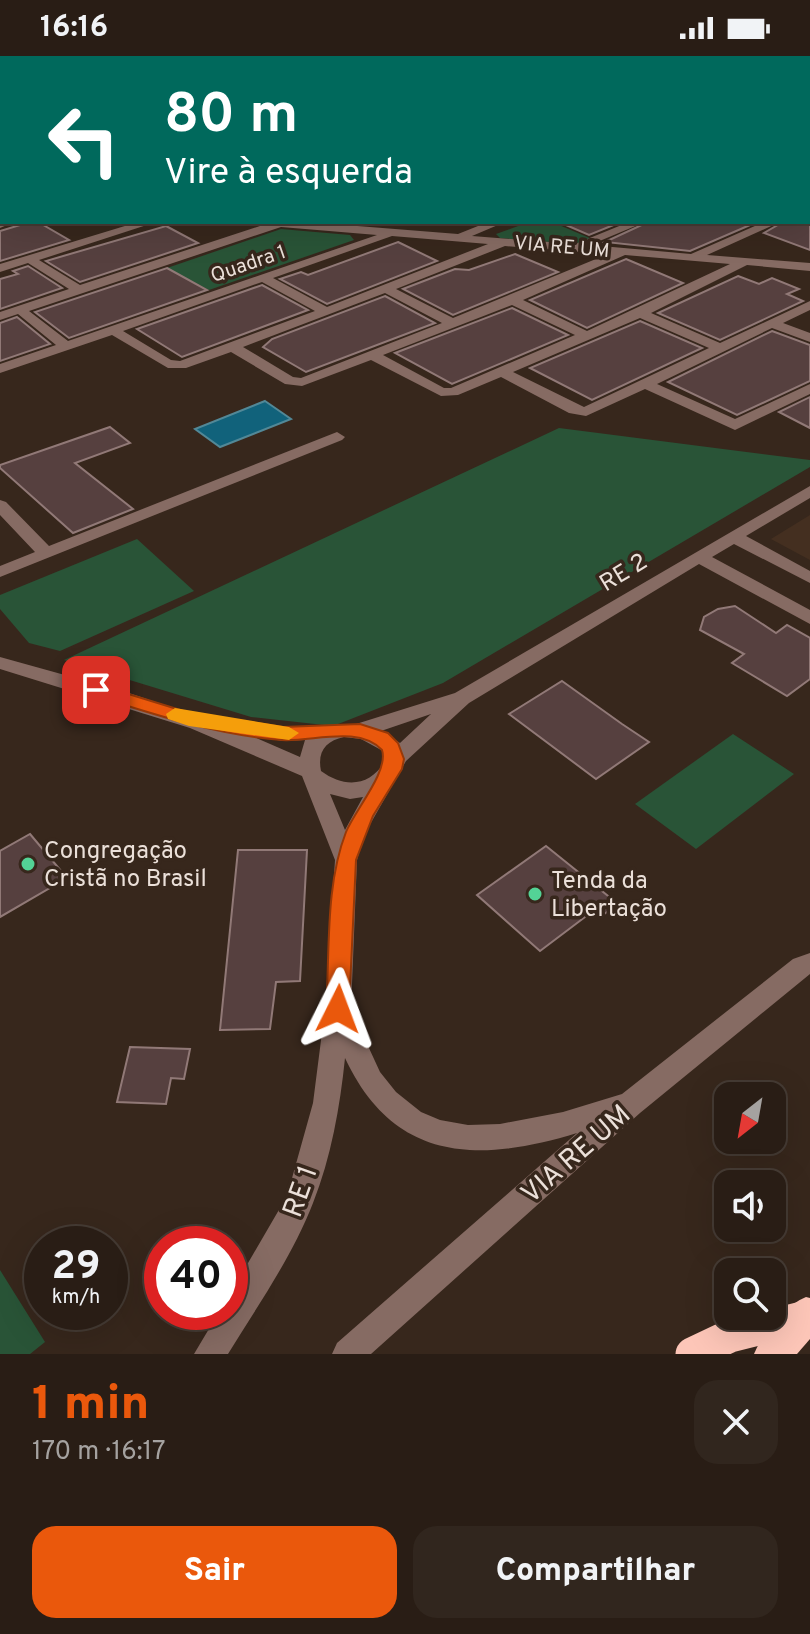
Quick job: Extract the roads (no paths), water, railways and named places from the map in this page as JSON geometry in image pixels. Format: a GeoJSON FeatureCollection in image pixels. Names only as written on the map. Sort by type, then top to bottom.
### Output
{"type":"FeatureCollection","features":[{"type":"Feature","properties":{"kind":"highway"},"geometry":{"type":"LineString","coordinates":[[692,1354],[730,1336],[810,1313]]}},
{"type":"Feature","properties":{"kind":"highway"},"geometry":{"type":"LineString","coordinates":[[773,1354],[810,1313]]}},
{"type":"Feature","properties":{"kind":"street"},"geometry":{"type":"LineString","coordinates":[[0,268],[143,224]]}},
{"type":"Feature","properties":{"kind":"street","name":"Quadra 1"},"geometry":{"type":"LineString","coordinates":[[0,316],[278,224]]}},
{"type":"Feature","properties":{"kind":"street","name":"VIA RE UM"},"geometry":{"type":"LineString","coordinates":[[294,224],[810,267]]}},
{"type":"Feature","properties":{"kind":"street"},"geometry":{"type":"LineString","coordinates":[[345,228],[356,224]]}},
{"type":"Feature","properties":{"kind":"street"},"geometry":{"type":"LineString","coordinates":[[456,238],[494,224]]}},
{"type":"Feature","properties":{"kind":"street"},"geometry":{"type":"LineString","coordinates":[[576,247],[634,224]]}},
{"type":"Feature","properties":{"kind":"street"},"geometry":{"type":"LineString","coordinates":[[692,257],[769,224]]}},
{"type":"Feature","properties":{"kind":"street","name":"Quadra 1"},"geometry":{"type":"LineString","coordinates":[[0,369],[395,232]]}},
{"type":"Feature","properties":{"kind":"street"},"geometry":{"type":"LineString","coordinates":[[113,330],[173,366],[326,312],[504,242]]}},
{"type":"Feature","properties":{"kind":"street"},"geometry":{"type":"LineString","coordinates":[[231,346],[297,383],[512,300],[625,251]]}},
{"type":"Feature","properties":{"kind":"street"},"geometry":{"type":"LineString","coordinates":[[29,259],[79,290]]}},
{"type":"Feature","properties":{"kind":"street"},"geometry":{"type":"LineString","coordinates":[[373,355],[445,393],[640,313],[745,261]]}},
{"type":"Feature","properties":{"kind":"street"},"geometry":{"type":"LineString","coordinates":[[265,279],[326,312]]}},
{"type":"Feature","properties":{"kind":"street"},"geometry":{"type":"LineString","coordinates":[[387,289],[452,323]]}},
{"type":"Feature","properties":{"kind":"street"},"geometry":{"type":"LineString","coordinates":[[512,300],[587,336]]}},
{"type":"Feature","properties":{"kind":"street"},"geometry":{"type":"LineString","coordinates":[[502,372],[582,412],[722,349],[810,305]]}},
{"type":"Feature","properties":{"kind":"street"},"geometry":{"type":"LineString","coordinates":[[20,310],[66,346]]}},
{"type":"Feature","properties":{"kind":"street"},"geometry":{"type":"LineString","coordinates":[[640,313],[722,349]]}},
{"type":"Feature","properties":{"kind":"street"},"geometry":{"type":"LineString","coordinates":[[774,324],[810,338]]}},
{"type":"Feature","properties":{"kind":"street"},"geometry":{"type":"LineString","coordinates":[[646,384],[735,425],[810,388]]}},
{"type":"Feature","properties":{"kind":"street"},"geometry":{"type":"LineString","coordinates":[[0,572],[337,437]]}},
{"type":"Feature","properties":{"kind":"street","name":"RE 2"},"geometry":{"type":"LineString","coordinates":[[395,759],[462,698],[810,491]]}},
{"type":"Feature","properties":{"kind":"street"},"geometry":{"type":"LineString","coordinates":[[0,505],[46,553]]}},
{"type":"Feature","properties":{"kind":"street"},"geometry":{"type":"LineString","coordinates":[[733,536],[804,575]]}},
{"type":"Feature","properties":{"kind":"street"},"geometry":{"type":"LineString","coordinates":[[699,557],[810,618]]}},
{"type":"Feature","properties":{"kind":"street"},"geometry":{"type":"LineString","coordinates":[[773,597],[779,583],[804,575]]}},
{"type":"Feature","properties":{"kind":"street"},"geometry":{"type":"LineString","coordinates":[[6,666],[189,719],[265,748],[312,773],[325,785],[350,791],[367,789],[382,782],[390,773],[395,759],[387,742],[360,730],[283,734],[189,719]]}},
{"type":"Feature","properties":{"kind":"street","name":"RE 2"},"geometry":{"type":"LineString","coordinates":[[360,730],[462,698]]}},
{"type":"Feature","properties":{"kind":"street"},"geometry":{"type":"LineString","coordinates":[[312,773],[309,759],[313,747],[337,732]]}},
{"type":"Feature","properties":{"kind":"street","name":"RE 1"},"geometry":{"type":"LineString","coordinates":[[312,773],[346,860]]}},
{"type":"Feature","properties":{"kind":"street","name":"RE 1"},"geometry":{"type":"LineString","coordinates":[[210,1354],[268,1262],[300,1200],[327,1103],[338,1009],[346,860],[353,835],[382,782]]}},
{"type":"Feature","properties":{"kind":"street","name":"VIA RE UM"},"geometry":{"type":"LineString","coordinates":[[348,1354],[630,1104],[807,962]]}},
{"type":"Feature","properties":{"kind":"street","name":"RE 1"},"geometry":{"type":"LineString","coordinates":[[338,1009],[368,1077],[385,1101],[415,1126],[452,1138],[478,1138],[553,1129],[630,1104]]}},
{"type":"Feature","properties":{"kind":"water"},"geometry":{"type":"Polygon","coordinates":[[[265,401],[291,419],[220,447],[195,429],[265,401]]]}},
{"type":"Feature","properties":{"kind":"place","name":"Congregação Cristã no Brasil"},"geometry":{"type":"Point","coordinates":[28,864]}},
{"type":"Feature","properties":{"kind":"place","name":"Tenda da Libertação"},"geometry":{"type":"Point","coordinates":[535,894]}}]}
